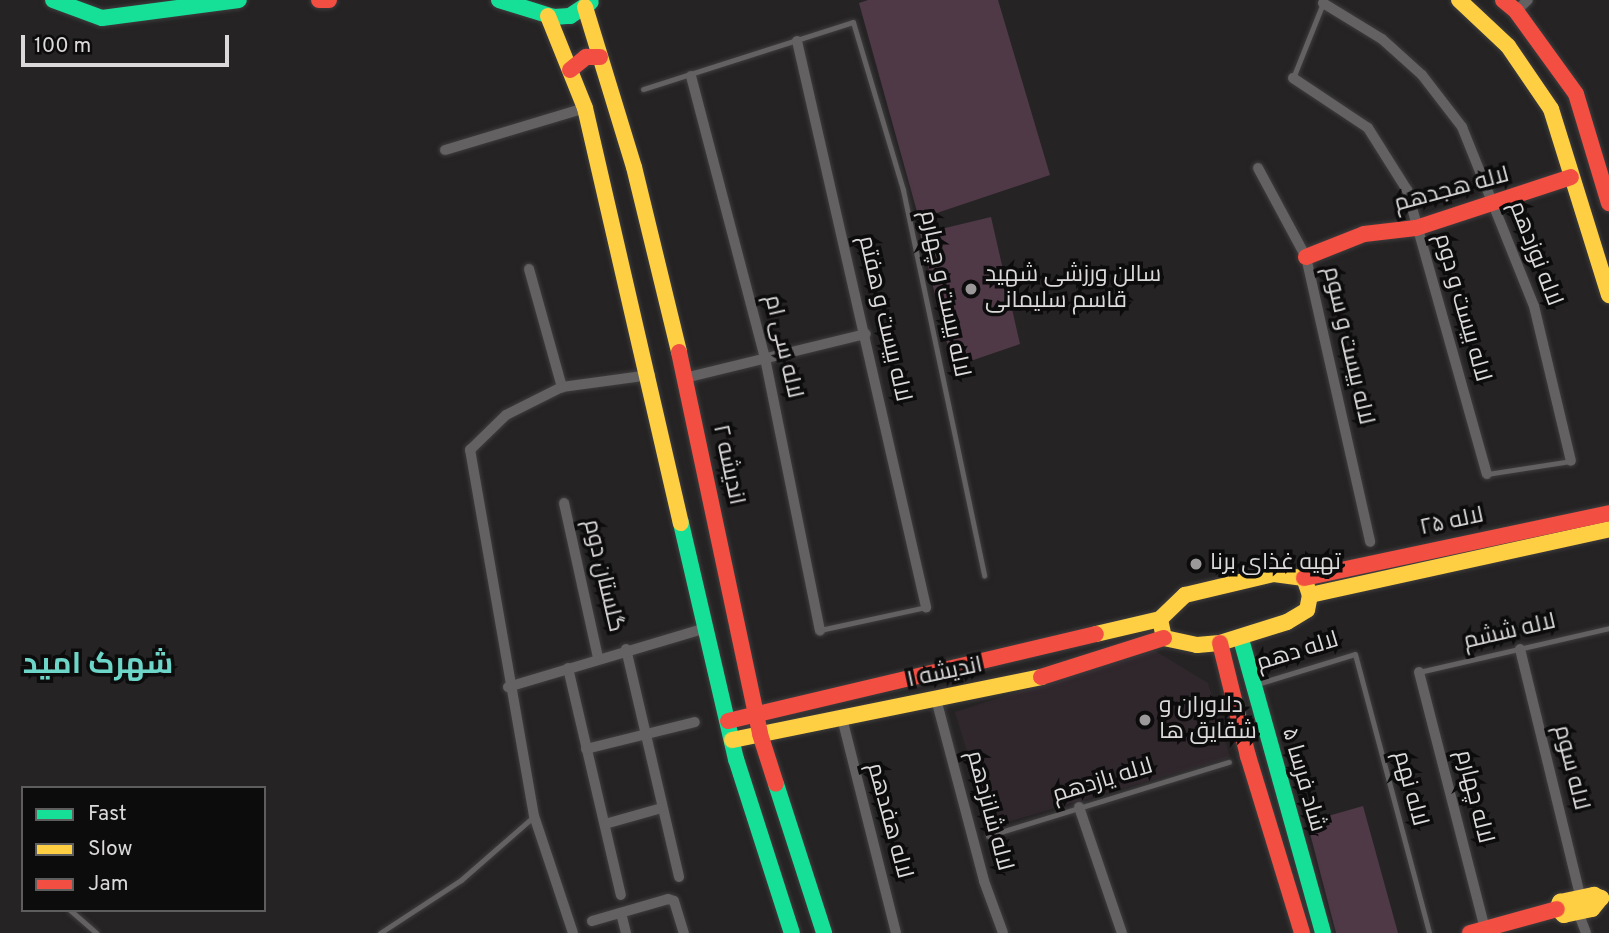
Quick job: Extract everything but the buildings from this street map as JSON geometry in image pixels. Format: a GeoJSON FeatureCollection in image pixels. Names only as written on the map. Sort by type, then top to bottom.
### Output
{"type":"FeatureCollection","features":[{"type":"Feature","properties":{"kind":"street"},"geometry":{"type":"LineString","coordinates":[[53,0],[102,18],[239,0]]}},
{"type":"Feature","properties":{"kind":"street"},"geometry":{"type":"LineString","coordinates":[[319,0],[328,0]]}},
{"type":"Feature","properties":{"kind":"street"},"geometry":{"type":"LineString","coordinates":[[499,0],[548,16],[570,16],[589,3]]}},
{"type":"Feature","properties":{"kind":"street"},"geometry":{"type":"LineString","coordinates":[[1459,0],[1508,46],[1551,109],[1609,295]]}},
{"type":"Feature","properties":{"kind":"street"},"geometry":{"type":"LineString","coordinates":[[1503,0],[1522,5],[1576,94],[1609,203]]}},
{"type":"Feature","properties":{"kind":"street","name":"اندیشه ۲"},"geometry":{"type":"LineString","coordinates":[[589,3],[600,57],[634,167],[685,378],[758,714],[760,734],[824,933]]}},
{"type":"Feature","properties":{"kind":"street","name":"لاله نوزدهم"},"geometry":{"type":"LineString","coordinates":[[1323,4],[1382,39],[1422,75],[1462,127],[1534,306],[1571,461]]}},
{"type":"Feature","properties":{"kind":"street"},"geometry":{"type":"LineString","coordinates":[[548,16],[585,108],[650,374],[732,740],[792,933]]}},
{"type":"Feature","properties":{"kind":"street","name":"لاله بیست و هفتم"},"geometry":{"type":"LineString","coordinates":[[797,41],[866,334],[926,607]]}},
{"type":"Feature","properties":{"kind":"street"},"geometry":{"type":"LineString","coordinates":[[570,70],[586,57],[600,57]]}},
{"type":"Feature","properties":{"kind":"street","name":"لاله سی ام"},"geometry":{"type":"LineString","coordinates":[[691,76],[765,358],[820,630]]}},
{"type":"Feature","properties":{"kind":"street","name":"لاله بیست و دوم"},"geometry":{"type":"LineString","coordinates":[[1293,78],[1368,128],[1408,190],[1416,228],[1487,474]]}},
{"type":"Feature","properties":{"kind":"street"},"geometry":{"type":"LineString","coordinates":[[445,150],[585,108]]}},
{"type":"Feature","properties":{"kind":"street","name":"لاله بیست و سوم"},"geometry":{"type":"LineString","coordinates":[[1258,169],[1306,257],[1370,542]]}},
{"type":"Feature","properties":{"kind":"street","name":"لاله هجدهم"},"geometry":{"type":"LineString","coordinates":[[1306,257],[1364,234],[1416,228],[1493,206],[1571,177]]}},
{"type":"Feature","properties":{"kind":"street"},"geometry":{"type":"LineString","coordinates":[[529,269],[562,387]]}},
{"type":"Feature","properties":{"kind":"street"},"geometry":{"type":"LineString","coordinates":[[685,378],[866,334]]}},
{"type":"Feature","properties":{"kind":"street"},"geometry":{"type":"LineString","coordinates":[[573,933],[534,816],[508,687],[470,450],[506,415],[562,387],[650,374]]}},
{"type":"Feature","properties":{"kind":"street","name":"گلستان دوم"},"geometry":{"type":"LineString","coordinates":[[564,503],[598,657]]}},
{"type":"Feature","properties":{"kind":"street","name":"لاله ۲۵"},"geometry":{"type":"LineString","coordinates":[[1304,578],[1609,513]]}},
{"type":"Feature","properties":{"kind":"street","name":"لاله ۲۵"},"geometry":{"type":"LineString","coordinates":[[1310,595],[1609,529]]}},
{"type":"Feature","properties":{"kind":"street"},"geometry":{"type":"LineString","coordinates":[[1359,565],[1356,575],[1363,584]]}},
{"type":"Feature","properties":{"kind":"street"},"geometry":{"type":"LineString","coordinates":[[1164,638],[1160,619],[1185,595],[1274,573],[1304,578],[1310,595]]}},
{"type":"Feature","properties":{"kind":"street","name":"اندیشه ۱"},"geometry":{"type":"LineString","coordinates":[[732,740],[1040,677],[1164,638],[1197,645],[1241,639],[1307,610],[1310,595]]}},
{"type":"Feature","properties":{"kind":"street","name":"اندیشه ۱"},"geometry":{"type":"LineString","coordinates":[[728,720],[1160,619]]}},
{"type":"Feature","properties":{"kind":"street"},"geometry":{"type":"LineString","coordinates":[[508,687],[598,657],[706,628]]}},
{"type":"Feature","properties":{"kind":"street","name":"شاد فرسا ۵"},"geometry":{"type":"LineString","coordinates":[[1241,639],[1251,686],[1323,933]]}},
{"type":"Feature","properties":{"kind":"street","name":"شاد فرسا ۵"},"geometry":{"type":"LineString","coordinates":[[1220,643],[1248,756],[1302,933]]}},
{"type":"Feature","properties":{"kind":"street"},"geometry":{"type":"LineString","coordinates":[[626,649],[679,877]]}},
{"type":"Feature","properties":{"kind":"street","name":"لاله سوم"},"geometry":{"type":"LineString","coordinates":[[1520,649],[1586,933]]}},
{"type":"Feature","properties":{"kind":"street"},"geometry":{"type":"LineString","coordinates":[[568,667],[621,895]]}},
{"type":"Feature","properties":{"kind":"street","name":"لاله چهارم"},"geometry":{"type":"LineString","coordinates":[[1419,672],[1481,932]]}},
{"type":"Feature","properties":{"kind":"street","name":"لاله شانزدهم"},"geometry":{"type":"LineString","coordinates":[[936,699],[984,881],[1003,933]]}},
{"type":"Feature","properties":{"kind":"street","name":"لاله هفدهم"},"geometry":{"type":"LineString","coordinates":[[842,718],[896,933]]}},
{"type":"Feature","properties":{"kind":"street"},"geometry":{"type":"LineString","coordinates":[[586,749],[695,722]]}},
{"type":"Feature","properties":{"kind":"street"},"geometry":{"type":"LineString","coordinates":[[1079,807],[1122,933]]}},
{"type":"Feature","properties":{"kind":"street"},"geometry":{"type":"LineString","coordinates":[[605,824],[662,808]]}},
{"type":"Feature","properties":{"kind":"street"},"geometry":{"type":"LineString","coordinates":[[1481,932],[1557,909],[1560,902],[1579,904],[1592,909],[1605,897]]}},
{"type":"Feature","properties":{"kind":"street"},"geometry":{"type":"LineString","coordinates":[[592,921],[668,899],[674,901],[684,933]]}},
{"type":"Feature","properties":{"kind":"street"},"geometry":{"type":"LineString","coordinates":[[621,913],[626,933]]}},
{"type":"Feature","properties":{"kind":"lane"},"geometry":{"type":"LineString","coordinates":[[1293,78],[1323,4]]}},
{"type":"Feature","properties":{"kind":"lane","name":"لاله بیست و چهارم"},"geometry":{"type":"LineString","coordinates":[[797,41],[853,22],[903,190],[984,576]]}},
{"type":"Feature","properties":{"kind":"lane"},"geometry":{"type":"LineString","coordinates":[[643,89],[797,41]]}},
{"type":"Feature","properties":{"kind":"lane"},"geometry":{"type":"LineString","coordinates":[[1487,474],[1571,461]]}},
{"type":"Feature","properties":{"kind":"lane"},"geometry":{"type":"LineString","coordinates":[[820,630],[926,607]]}},
{"type":"Feature","properties":{"kind":"lane","name":"لاله ششم"},"geometry":{"type":"LineString","coordinates":[[1419,672],[1609,628]]}},
{"type":"Feature","properties":{"kind":"lane","name":"لاله دهم"},"geometry":{"type":"LineString","coordinates":[[1251,686],[1356,654]]}},
{"type":"Feature","properties":{"kind":"lane","name":"لاله نهم"},"geometry":{"type":"LineString","coordinates":[[1356,654],[1429,933]]}},
{"type":"Feature","properties":{"kind":"lane","name":"لاله یازدهم"},"geometry":{"type":"LineString","coordinates":[[988,836],[1229,762]]}},
{"type":"Feature","properties":{"kind":"lane"},"geometry":{"type":"LineString","coordinates":[[380,933],[461,880],[534,816]]}},
{"type":"Feature","properties":{"kind":"lane"},"geometry":{"type":"LineString","coordinates":[[72,912],[96,933]]}},
{"type":"Feature","properties":{"kind":"shaded area"},"geometry":{"type":"Polygon","coordinates":[[[868,0],[998,0],[1050,175],[919,219],[859,3],[868,0]]]}},
{"type":"Feature","properties":{"kind":"shaded area","name":"سالن ورزشی شهید قاسم سلیمانی"},"geometry":{"type":"Polygon","coordinates":[[[991,217],[1020,344],[953,367],[920,234],[991,217]]]}},
{"type":"Feature","properties":{"kind":"shaded area"},"geometry":{"type":"Polygon","coordinates":[[[1152,649],[1208,683],[1230,757],[990,827],[955,712],[1152,649]]]}},
{"type":"Feature","properties":{"kind":"shaded area"},"geometry":{"type":"Polygon","coordinates":[[[1363,806],[1398,933],[1336,933],[1307,822],[1363,806]]]}},
{"type":"Feature","properties":{"kind":"traffic: fast"},"geometry":{"type":"LineString","coordinates":[[53,0],[102,18],[239,0]]}},
{"type":"Feature","properties":{"kind":"traffic: fast"},"geometry":{"type":"LineString","coordinates":[[499,0],[554,17],[570,16],[591,2]]}},
{"type":"Feature","properties":{"kind":"traffic: fast"},"geometry":{"type":"LineString","coordinates":[[681,523],[736,759],[792,933]]}},
{"type":"Feature","properties":{"kind":"traffic: fast"},"geometry":{"type":"LineString","coordinates":[[1241,639],[1323,933]]}},
{"type":"Feature","properties":{"kind":"traffic: fast"},"geometry":{"type":"LineString","coordinates":[[776,784],[824,933]]}},
{"type":"Feature","properties":{"kind":"traffic: slow"},"geometry":{"type":"LineString","coordinates":[[1459,0],[1508,46],[1551,109],[1609,295]]}},
{"type":"Feature","properties":{"kind":"traffic: slow"},"geometry":{"type":"LineString","coordinates":[[585,7],[634,167],[679,352]]}},
{"type":"Feature","properties":{"kind":"traffic: slow"},"geometry":{"type":"LineString","coordinates":[[548,16],[585,108],[681,523]]}},
{"type":"Feature","properties":{"kind":"traffic: slow"},"geometry":{"type":"LineString","coordinates":[[1310,595],[1609,529]]}},
{"type":"Feature","properties":{"kind":"traffic: slow"},"geometry":{"type":"LineString","coordinates":[[1096,634],[1160,619],[1185,595],[1274,574],[1304,578],[1310,595],[1307,610],[1287,622],[1220,643],[1197,645],[1164,638],[1160,619]]}},
{"type":"Feature","properties":{"kind":"traffic: slow"},"geometry":{"type":"LineString","coordinates":[[732,740],[1041,677]]}},
{"type":"Feature","properties":{"kind":"traffic: slow"},"geometry":{"type":"LineString","coordinates":[[1594,895],[1601,898],[1592,909],[1564,915],[1557,909],[1560,902],[1594,895]]}},
{"type":"Feature","properties":{"kind":"traffic: jam"},"geometry":{"type":"LineString","coordinates":[[319,0],[329,0]]}},
{"type":"Feature","properties":{"kind":"traffic: jam"},"geometry":{"type":"LineString","coordinates":[[1503,0],[1516,11],[1576,94],[1609,203]]}},
{"type":"Feature","properties":{"kind":"traffic: jam"},"geometry":{"type":"LineString","coordinates":[[570,70],[586,57],[600,57]]}},
{"type":"Feature","properties":{"kind":"traffic: jam"},"geometry":{"type":"LineString","coordinates":[[1306,257],[1364,234],[1416,228],[1571,177]]}},
{"type":"Feature","properties":{"kind":"traffic: jam"},"geometry":{"type":"LineString","coordinates":[[679,352],[760,734],[776,784]]}},
{"type":"Feature","properties":{"kind":"traffic: jam"},"geometry":{"type":"LineString","coordinates":[[1304,578],[1609,513]]}},
{"type":"Feature","properties":{"kind":"traffic: jam"},"geometry":{"type":"LineString","coordinates":[[728,721],[1096,634]]}},
{"type":"Feature","properties":{"kind":"traffic: jam"},"geometry":{"type":"LineString","coordinates":[[1041,677],[1164,638]]}},
{"type":"Feature","properties":{"kind":"traffic: jam"},"geometry":{"type":"LineString","coordinates":[[1220,643],[1248,756],[1302,933]]}},
{"type":"Feature","properties":{"kind":"traffic: jam"},"geometry":{"type":"LineString","coordinates":[[1470,933],[1557,909]]}},
{"type":"Feature","properties":{"kind":"place","name":"سالن ورزشی شهید قاسم سلیمانی"},"geometry":{"type":"Point","coordinates":[971,289]}},
{"type":"Feature","properties":{"kind":"place","name":"تهیه غذای برنا"},"geometry":{"type":"Point","coordinates":[1196,564]}},
{"type":"Feature","properties":{"kind":"place","name":"دلاوران و شقایق ها"},"geometry":{"type":"Point","coordinates":[1145,720]}},
{"type":"Feature","properties":{"kind":"district","name":"شهرک امید"},"geometry":{"type":"Point","coordinates":[98,666]}}]}
